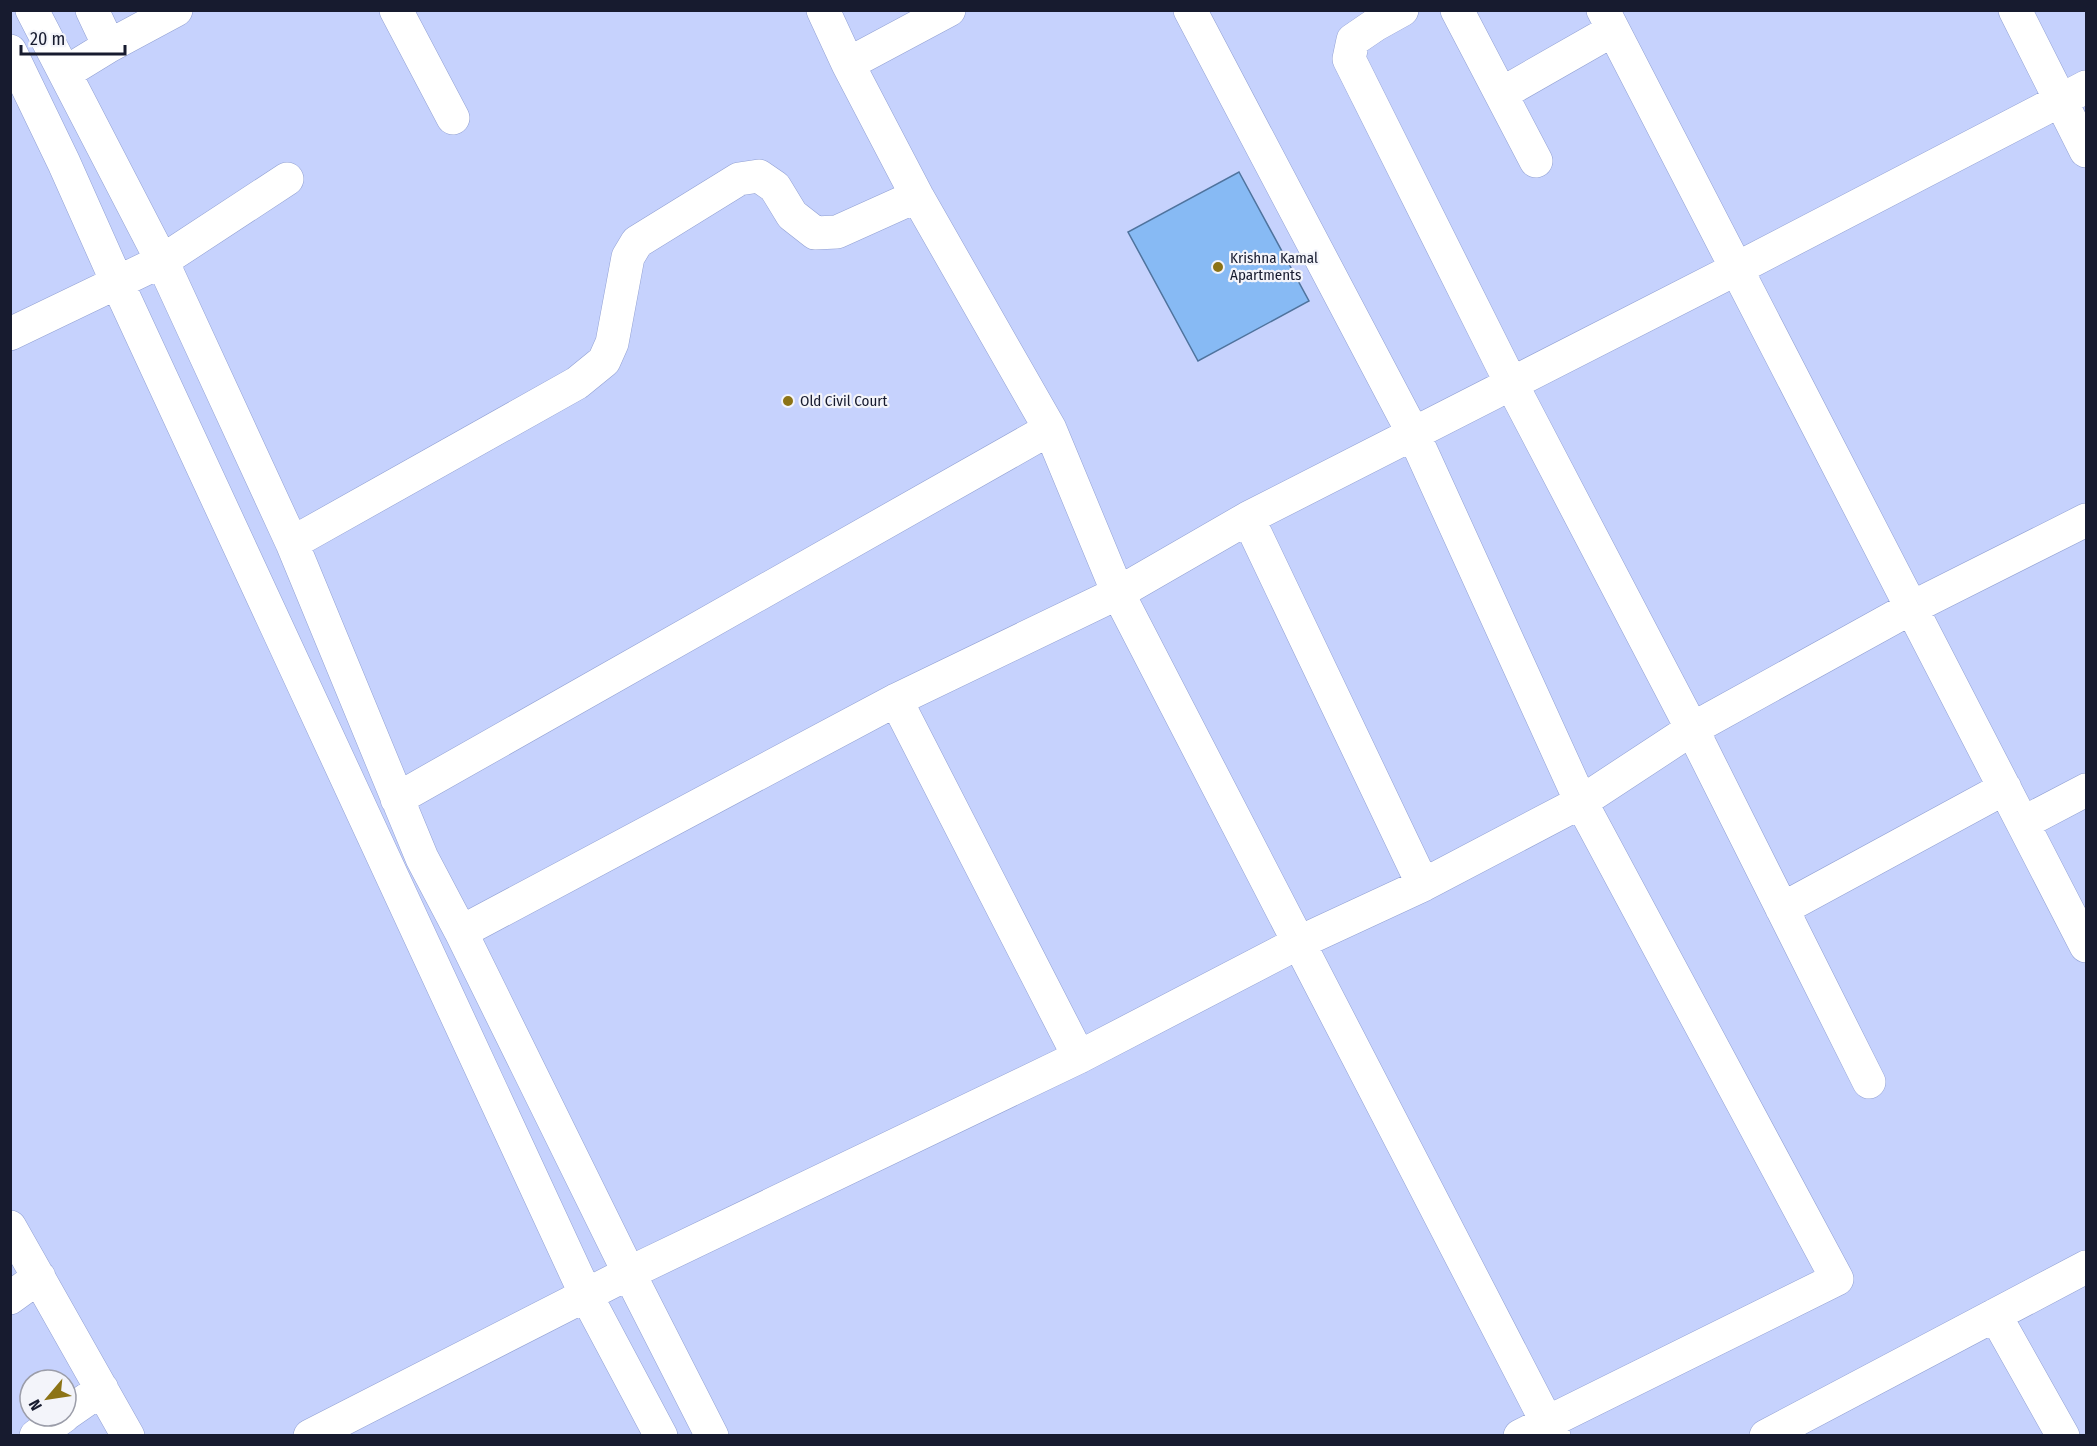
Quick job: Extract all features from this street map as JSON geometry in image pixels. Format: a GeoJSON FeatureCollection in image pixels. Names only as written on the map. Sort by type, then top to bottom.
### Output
{"type":"FeatureCollection","features":[{"type":"Feature","properties":{"kind":"street"},"geometry":{"type":"LineString","coordinates":[[32,10],[162,261],[292,543],[422,858],[712,1436]]}},
{"type":"Feature","properties":{"kind":"street"},"geometry":{"type":"LineString","coordinates":[[92,10],[109,46]]}},
{"type":"Feature","properties":{"kind":"street"},"geometry":{"type":"LineString","coordinates":[[65,73],[176,10]]}},
{"type":"Feature","properties":{"kind":"street"},"geometry":{"type":"LineString","coordinates":[[396,10],[453,118]]}},
{"type":"Feature","properties":{"kind":"street"},"geometry":{"type":"LineString","coordinates":[[823,10],[848,64],[917,196],[1050,429],[1118,593],[1300,942],[1541,1431],[1837,1279],[1581,802],[1413,433],[1190,10]]}},
{"type":"Feature","properties":{"kind":"street"},"geometry":{"type":"LineString","coordinates":[[848,64],[950,10]]}},
{"type":"Feature","properties":{"kind":"street"},"geometry":{"type":"LineString","coordinates":[[1402,10],[1353,40],[1349,59],[1511,383],[1692,729],[1869,1082]]}},
{"type":"Feature","properties":{"kind":"street"},"geometry":{"type":"LineString","coordinates":[[1457,10],[1536,161]]}},
{"type":"Feature","properties":{"kind":"street"},"geometry":{"type":"LineString","coordinates":[[2015,10],[2074,94],[2086,151]]}},
{"type":"Feature","properties":{"kind":"street"},"geometry":{"type":"LineString","coordinates":[[1501,94],[1608,20],[2086,946]]}},
{"type":"Feature","properties":{"kind":"street"},"geometry":{"type":"LineString","coordinates":[[11,53],[64,163],[586,1295],[661,1436]]}},
{"type":"Feature","properties":{"kind":"street"},"geometry":{"type":"LineString","coordinates":[[461,932],[896,700],[1118,593],[1248,518],[2074,94]]}},
{"type":"Feature","properties":{"kind":"street"},"geometry":{"type":"LineString","coordinates":[[292,543],[577,383],[604,361],[612,343],[628,257],[637,242],[739,179],[759,176],[775,187],[792,215],[815,233],[837,232],[917,196]]}},
{"type":"Feature","properties":{"kind":"street"},"geometry":{"type":"LineString","coordinates":[[10,334],[162,261],[287,179]]}},
{"type":"Feature","properties":{"kind":"street"},"geometry":{"type":"LineString","coordinates":[[397,799],[1050,429]]}},
{"type":"Feature","properties":{"kind":"street"},"geometry":{"type":"LineString","coordinates":[[1248,518],[1423,885]]}},
{"type":"Feature","properties":{"kind":"street"},"geometry":{"type":"LineString","coordinates":[[310,1436],[629,1273],[1079,1057],[1300,942],[1423,885],[1581,802],[1692,729],[1911,608],[2086,520]]}},
{"type":"Feature","properties":{"kind":"street"},"geometry":{"type":"LineString","coordinates":[[896,700],[1079,1057]]}},
{"type":"Feature","properties":{"kind":"street"},"geometry":{"type":"LineString","coordinates":[[1782,909],[2005,788]]}},
{"type":"Feature","properties":{"kind":"street"},"geometry":{"type":"LineString","coordinates":[[2023,823],[2086,790]]}},
{"type":"Feature","properties":{"kind":"street"},"geometry":{"type":"LineString","coordinates":[[10,1227],[128,1436]]}},
{"type":"Feature","properties":{"kind":"street"},"geometry":{"type":"LineString","coordinates":[[1766,1436],[2086,1267]]}},
{"type":"Feature","properties":{"kind":"street"},"geometry":{"type":"LineString","coordinates":[[10,1298],[39,1277]]}},
{"type":"Feature","properties":{"kind":"street"},"geometry":{"type":"LineString","coordinates":[[1995,1315],[2063,1436]]}},
{"type":"Feature","properties":{"kind":"street"},"geometry":{"type":"LineString","coordinates":[[78,1406],[102,1389]]}},
{"type":"Feature","properties":{"kind":"building","name":"Krishna Kamal Apartments"},"geometry":{"type":"Polygon","coordinates":[[[1239,172],[1309,301],[1198,361],[1128,232],[1239,172]]]}},
{"type":"Feature","properties":{"kind":"place","name":"Krishna Kamal Apartments"},"geometry":{"type":"Point","coordinates":[1218,267]}},
{"type":"Feature","properties":{"kind":"place","name":"Old Civil Court"},"geometry":{"type":"Point","coordinates":[788,401]}}]}
